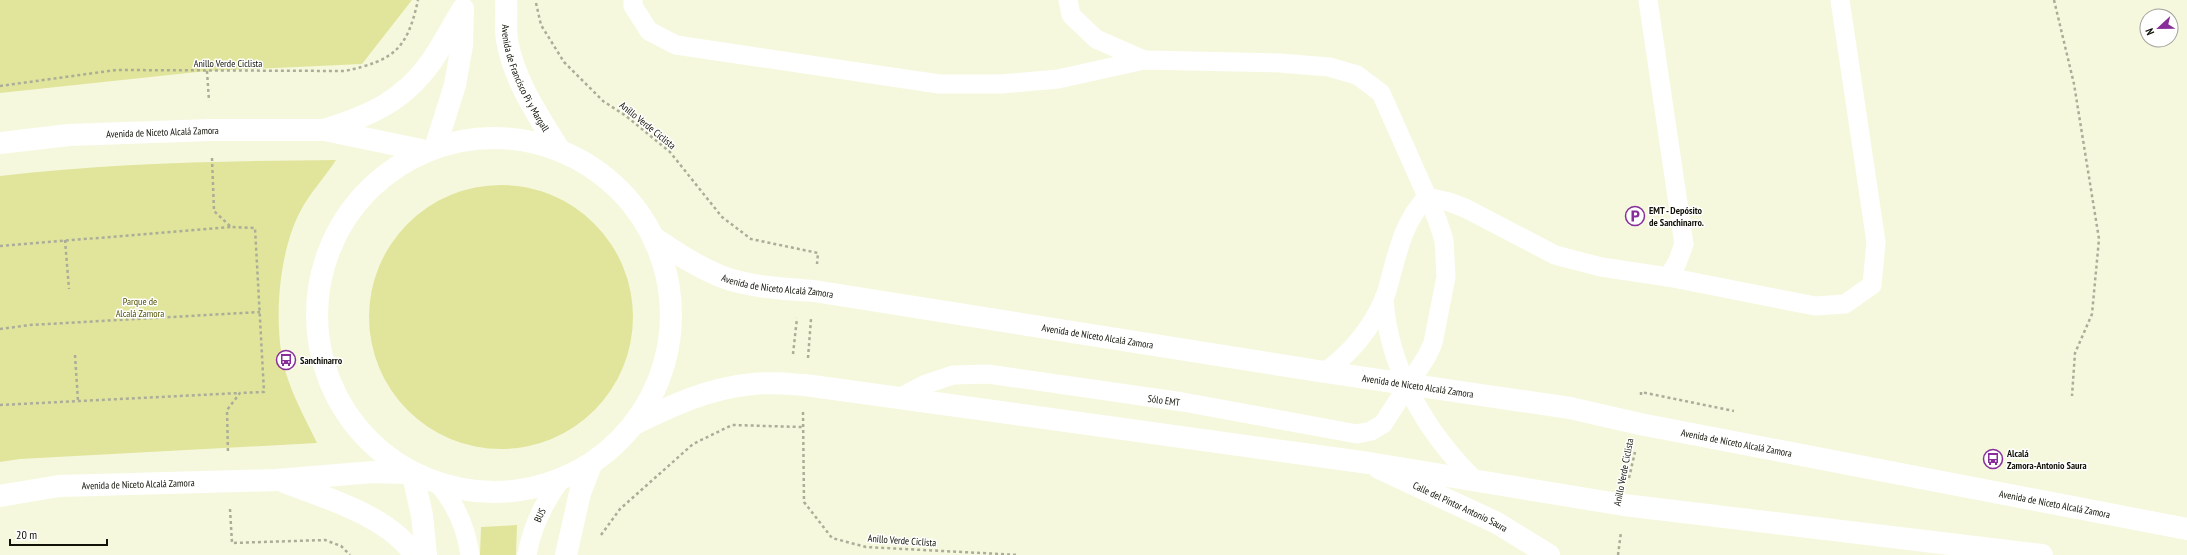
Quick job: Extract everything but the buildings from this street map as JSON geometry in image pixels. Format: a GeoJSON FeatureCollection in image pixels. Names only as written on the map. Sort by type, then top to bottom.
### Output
{"type":"FeatureCollection","features":[{"type":"Feature","properties":{"kind":"street","name":"Avenida de Francisco Pi y Margall"},"geometry":{"type":"LineString","coordinates":[[506,0],[507,40],[517,74],[527,97],[560,151]]}},
{"type":"Feature","properties":{"kind":"street"},"geometry":{"type":"LineString","coordinates":[[429,147],[455,85],[462,45],[463,4]]}},
{"type":"Feature","properties":{"kind":"street","name":"Avenida de Niceto Alcalá Zamora"},"geometry":{"type":"LineString","coordinates":[[325,130],[362,118],[386,106],[411,86],[432,61],[463,4]]}},
{"type":"Feature","properties":{"kind":"street","name":"Avenida de Niceto Alcalá Zamora"},"geometry":{"type":"LineString","coordinates":[[0,143],[69,135],[210,130],[325,130],[429,147]]}},
{"type":"Feature","properties":{"kind":"street"},"geometry":{"type":"LineString","coordinates":[[489,138],[525,141],[560,151],[590,166],[615,186],[636,210],[654,238],[667,275],[671,314],[667,353],[655,390],[634,424],[610,449],[591,465],[547,484],[510,491],[473,490],[438,484],[409,474],[368,441],[349,414],[331,381],[321,345],[319,299],[329,254],[350,213],[381,180],[429,147],[489,138]]}},
{"type":"Feature","properties":{"kind":"street","name":"Avenida de Niceto Alcalá Zamora"},"geometry":{"type":"LineString","coordinates":[[654,238],[687,260],[722,276],[763,286],[814,291],[1325,372],[1570,408],[1640,424],[2187,529]]}},
{"type":"Feature","properties":{"kind":"street"},"geometry":{"type":"LineString","coordinates":[[634,424],[682,400],[719,389],[754,383],[805,385],[901,397],[1369,463],[1624,505],[2042,555]]}},
{"type":"Feature","properties":{"kind":"street","name":"Calle del Pintor Antonio Saura"},"geometry":{"type":"LineString","coordinates":[[1369,463],[1497,523],[1549,555]]}},
{"type":"Feature","properties":{"kind":"street"},"geometry":{"type":"LineString","coordinates":[[566,555],[580,493],[591,465]]}},
{"type":"Feature","properties":{"kind":"street","name":"Avenida de Niceto Alcalá Zamora"},"geometry":{"type":"LineString","coordinates":[[0,496],[59,486],[277,480],[373,472],[409,474]]}},
{"type":"Feature","properties":{"kind":"street"},"geometry":{"type":"LineString","coordinates":[[409,474],[422,515],[426,555]]}},
{"type":"Feature","properties":{"kind":"street","name":"Avenida de Niceto Alcalá Zamora"},"geometry":{"type":"LineString","coordinates":[[277,480],[334,501],[374,520],[400,537],[415,555]]}},
{"type":"Feature","properties":{"kind":"lane"},"geometry":{"type":"LineString","coordinates":[[633,0],[633,6],[649,31],[676,45],[938,84],[1001,84],[1058,79],[1144,60]]}},
{"type":"Feature","properties":{"kind":"lane"},"geometry":{"type":"LineString","coordinates":[[1068,0],[1071,15],[1096,39],[1144,60]]}},
{"type":"Feature","properties":{"kind":"lane"},"geometry":{"type":"LineString","coordinates":[[1648,0],[1684,244],[1677,263],[1668,277]]}},
{"type":"Feature","properties":{"kind":"lane"},"geometry":{"type":"LineString","coordinates":[[1325,372],[1341,360],[1358,343],[1384,298],[1403,232],[1412,215],[1427,197],[1465,208],[1555,255],[1601,267],[1668,277],[1815,306],[1845,304],[1872,285],[1876,242],[1840,0]]}},
{"type":"Feature","properties":{"kind":"lane","name":"Sólo EMT"},"geometry":{"type":"LineString","coordinates":[[901,397],[926,384],[952,375],[988,374],[1183,402],[1357,434],[1371,431],[1383,424],[1427,356],[1433,343],[1446,277],[1444,240],[1427,197],[1381,93],[1357,74],[1329,67],[1280,63],[1144,60]]}},
{"type":"Feature","properties":{"kind":"lane"},"geometry":{"type":"LineString","coordinates":[[1384,298],[1390,337],[1408,384],[1437,438],[1454,460],[1476,481]]}},
{"type":"Feature","properties":{"kind":"lane","name":"BUS"},"geometry":{"type":"LineString","coordinates":[[528,555],[534,526],[550,494],[561,478]]}},
{"type":"Feature","properties":{"kind":"lane"},"geometry":{"type":"LineString","coordinates":[[438,484],[459,514],[470,555]]}},
{"type":"Feature","properties":{"kind":"path","name":"Anillo Verde Ciclista"},"geometry":{"type":"LineString","coordinates":[[0,86],[116,70],[345,71],[369,66],[389,58],[412,26],[418,0]]}},
{"type":"Feature","properties":{"kind":"path","name":"Anillo Verde Ciclista"},"geometry":{"type":"LineString","coordinates":[[536,0],[541,25],[564,62],[603,101],[626,116],[670,152],[722,217],[751,238],[818,253]]}},
{"type":"Feature","properties":{"kind":"path"},"geometry":{"type":"LineString","coordinates":[[2054,0],[2074,84],[2099,239],[2092,314],[2075,353],[2072,396]]}},
{"type":"Feature","properties":{"kind":"path"},"geometry":{"type":"LineString","coordinates":[[207,71],[209,108]]}},
{"type":"Feature","properties":{"kind":"path"},"geometry":{"type":"LineString","coordinates":[[212,158],[214,211],[231,227]]}},
{"type":"Feature","properties":{"kind":"path"},"geometry":{"type":"LineString","coordinates":[[0,246],[231,227],[255,228],[264,392],[0,405]]}},
{"type":"Feature","properties":{"kind":"path"},"geometry":{"type":"LineString","coordinates":[[65,240],[69,289]]}},
{"type":"Feature","properties":{"kind":"path"},"geometry":{"type":"LineString","coordinates":[[0,329],[38,325],[260,312]]}},
{"type":"Feature","properties":{"kind":"path"},"geometry":{"type":"LineString","coordinates":[[793,354],[797,318]]}},
{"type":"Feature","properties":{"kind":"path"},"geometry":{"type":"LineString","coordinates":[[808,356],[811,320]]}},
{"type":"Feature","properties":{"kind":"path"},"geometry":{"type":"LineString","coordinates":[[76,355],[78,401]]}},
{"type":"Feature","properties":{"kind":"path","name":"Anillo Verde Ciclista"},"geometry":{"type":"LineString","coordinates":[[1618,555],[1624,505],[1640,424],[1641,392]]}},
{"type":"Feature","properties":{"kind":"path"},"geometry":{"type":"LineString","coordinates":[[228,450],[227,410],[240,393]]}},
{"type":"Feature","properties":{"kind":"path","name":"Anillo Verde Ciclista"},"geometry":{"type":"LineString","coordinates":[[600,537],[620,509],[693,444],[732,424],[802,427],[804,502],[832,538],[866,547],[1019,555]]}},
{"type":"Feature","properties":{"kind":"path"},"geometry":{"type":"LineString","coordinates":[[230,502],[232,543],[325,540],[341,546],[350,555]]}},
{"type":"Feature","properties":{"kind":"green space"},"geometry":{"type":"Polygon","coordinates":[[[0,0],[412,0],[362,64],[207,71],[0,93],[0,0]]]}},
{"type":"Feature","properties":{"kind":"green space","name":"Parque de Alcalá Zamora"},"geometry":{"type":"Polygon","coordinates":[[[336,160],[312,192],[300,212],[287,248],[282,269],[280,290],[279,333],[285,370],[295,398],[317,443],[20,459],[0,462],[0,176],[126,165],[336,160]]]}},
{"type":"Feature","properties":{"kind":"green space"},"geometry":{"type":"Polygon","coordinates":[[[501,185],[527,188],[551,195],[574,208],[594,224],[610,244],[623,267],[630,291],[633,317],[630,343],[623,367],[610,390],[594,410],[574,426],[551,439],[527,446],[501,449],[475,446],[451,439],[428,426],[408,410],[392,390],[379,367],[372,343],[369,317],[372,291],[379,267],[392,244],[408,224],[428,208],[451,195],[475,188],[501,185]]]}},
{"type":"Feature","properties":{"kind":"green space"},"geometry":{"type":"Polygon","coordinates":[[[517,525],[516,555],[480,555],[481,527],[517,525]]]}},
{"type":"Feature","properties":{"kind":"place","name":"EMT - Depósito de Sanchinarro."},"geometry":{"type":"Point","coordinates":[1635,216]}},
{"type":"Feature","properties":{"kind":"place","name":"Sanchinarro"},"geometry":{"type":"Point","coordinates":[286,360]}},
{"type":"Feature","properties":{"kind":"place","name":"Alcalá Zamora-Antonio Saura"},"geometry":{"type":"Point","coordinates":[1993,459]}}]}
